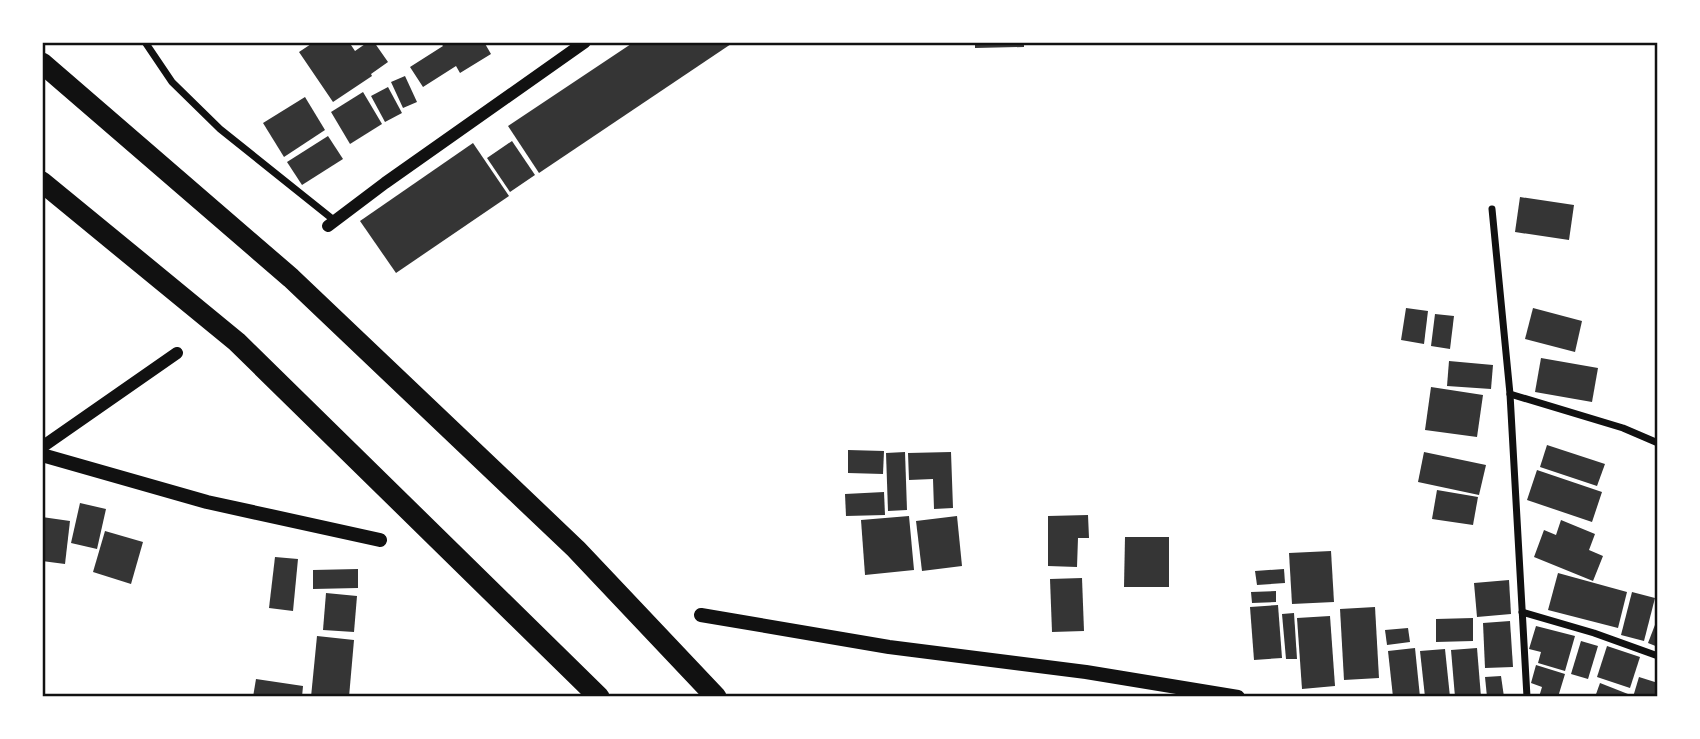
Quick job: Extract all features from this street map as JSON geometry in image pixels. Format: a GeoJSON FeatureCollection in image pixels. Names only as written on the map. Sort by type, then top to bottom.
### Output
{"type":"FeatureCollection","features":[{"type":"Feature","properties":{"kind":"highway"},"geometry":{"type":"LineString","coordinates":[[42,63],[291,278],[576,549],[716,697]]}},
{"type":"Feature","properties":{"kind":"highway"},"geometry":{"type":"LineString","coordinates":[[42,182],[237,342],[599,697]]}},
{"type":"Feature","properties":{"kind":"main road"},"geometry":{"type":"LineString","coordinates":[[42,455],[206,502],[380,540]]}},
{"type":"Feature","properties":{"kind":"main road"},"geometry":{"type":"LineString","coordinates":[[701,615],[888,647],[1086,672],[1238,697]]}},
{"type":"Feature","properties":{"kind":"street"},"geometry":{"type":"LineString","coordinates":[[145,42],[172,82],[220,129],[332,223],[585,42]]}},
{"type":"Feature","properties":{"kind":"street"},"geometry":{"type":"LineString","coordinates":[[1492,209],[1510,394],[1527,697]]}},
{"type":"Feature","properties":{"kind":"street"},"geometry":{"type":"LineString","coordinates":[[42,447],[177,353]]}},
{"type":"Feature","properties":{"kind":"street"},"geometry":{"type":"LineString","coordinates":[[1510,394],[1623,428],[1658,443]]}},
{"type":"Feature","properties":{"kind":"street"},"geometry":{"type":"LineString","coordinates":[[1522,612],[1594,633],[1658,656]]}},
{"type":"Feature","properties":{"kind":"building"},"geometry":{"type":"Polygon","coordinates":[[[314,42],[349,42],[355,51],[368,42],[374,42],[388,62],[333,102],[299,52],[314,42]]]}},
{"type":"Feature","properties":{"kind":"building"},"geometry":{"type":"Polygon","coordinates":[[[440,42],[484,42],[491,54],[460,73],[456,66],[423,87],[410,67],[443,46],[440,42]]]}},
{"type":"Feature","properties":{"kind":"building"},"geometry":{"type":"Polygon","coordinates":[[[634,42],[734,42],[539,173],[508,126],[634,42]]]}},
{"type":"Feature","properties":{"kind":"building"},"geometry":{"type":"Polygon","coordinates":[[[975,42],[1024,42],[1024,47],[975,48],[975,42]]]}},
{"type":"Feature","properties":{"kind":"building"},"geometry":{"type":"Polygon","coordinates":[[[405,76],[417,102],[403,108],[391,82],[405,76]]]}},
{"type":"Feature","properties":{"kind":"building"},"geometry":{"type":"Polygon","coordinates":[[[388,87],[402,113],[385,122],[371,96],[388,87]]]}},
{"type":"Feature","properties":{"kind":"building"},"geometry":{"type":"Polygon","coordinates":[[[363,92],[382,124],[350,144],[331,112],[363,92]]]}},
{"type":"Feature","properties":{"kind":"building"},"geometry":{"type":"Polygon","coordinates":[[[305,97],[325,130],[284,157],[263,123],[305,97]]]}},
{"type":"Feature","properties":{"kind":"building"},"geometry":{"type":"Polygon","coordinates":[[[328,136],[343,159],[302,185],[287,162],[328,136]]]}},
{"type":"Feature","properties":{"kind":"building"},"geometry":{"type":"Polygon","coordinates":[[[512,141],[535,175],[510,192],[487,158],[512,141]]]}},
{"type":"Feature","properties":{"kind":"building"},"geometry":{"type":"Polygon","coordinates":[[[473,143],[509,196],[396,273],[360,221],[473,143]]]}},
{"type":"Feature","properties":{"kind":"building"},"geometry":{"type":"Polygon","coordinates":[[[1520,197],[1574,205],[1569,240],[1515,232],[1520,197]]]}},
{"type":"Feature","properties":{"kind":"building"},"geometry":{"type":"Polygon","coordinates":[[[1406,308],[1428,311],[1424,344],[1401,340],[1406,308]]]}},
{"type":"Feature","properties":{"kind":"building"},"geometry":{"type":"Polygon","coordinates":[[[1533,308],[1582,321],[1575,352],[1525,339],[1533,308]]]}},
{"type":"Feature","properties":{"kind":"building"},"geometry":{"type":"Polygon","coordinates":[[[1435,314],[1454,316],[1450,349],[1431,346],[1435,314]]]}},
{"type":"Feature","properties":{"kind":"building"},"geometry":{"type":"Polygon","coordinates":[[[1541,358],[1598,368],[1592,402],[1535,392],[1541,358]]]}},
{"type":"Feature","properties":{"kind":"building"},"geometry":{"type":"Polygon","coordinates":[[[1449,361],[1493,365],[1491,389],[1447,386],[1449,361]]]}},
{"type":"Feature","properties":{"kind":"building"},"geometry":{"type":"Polygon","coordinates":[[[1431,387],[1483,395],[1477,437],[1425,430],[1431,387]]]}},
{"type":"Feature","properties":{"kind":"building"},"geometry":{"type":"Polygon","coordinates":[[[1547,445],[1605,464],[1597,486],[1540,467],[1547,445]]]}},
{"type":"Feature","properties":{"kind":"building"},"geometry":{"type":"Polygon","coordinates":[[[848,450],[884,451],[883,474],[848,473],[848,450]]]}},
{"type":"Feature","properties":{"kind":"building"},"geometry":{"type":"Polygon","coordinates":[[[905,452],[907,510],[888,511],[886,453],[905,452]]]}},
{"type":"Feature","properties":{"kind":"building"},"geometry":{"type":"Polygon","coordinates":[[[951,452],[953,508],[934,509],[933,479],[909,480],[908,453],[951,452]]]}},
{"type":"Feature","properties":{"kind":"building"},"geometry":{"type":"Polygon","coordinates":[[[1424,452],[1486,465],[1479,495],[1418,482],[1424,452]]]}},
{"type":"Feature","properties":{"kind":"building"},"geometry":{"type":"Polygon","coordinates":[[[1537,470],[1602,492],[1592,522],[1527,500],[1537,470]]]}},
{"type":"Feature","properties":{"kind":"building"},"geometry":{"type":"Polygon","coordinates":[[[1437,490],[1478,497],[1473,525],[1432,519],[1437,490]]]}},
{"type":"Feature","properties":{"kind":"building"},"geometry":{"type":"Polygon","coordinates":[[[884,492],[885,515],[846,516],[845,494],[884,492]]]}},
{"type":"Feature","properties":{"kind":"building"},"geometry":{"type":"Polygon","coordinates":[[[80,503],[106,509],[97,549],[71,543],[80,503]]]}},
{"type":"Feature","properties":{"kind":"building"},"geometry":{"type":"Polygon","coordinates":[[[1088,515],[1089,538],[1078,538],[1077,567],[1048,566],[1048,516],[1088,515]]]}},
{"type":"Feature","properties":{"kind":"building"},"geometry":{"type":"Polygon","coordinates":[[[909,516],[914,570],[865,575],[861,520],[909,516]]]}},
{"type":"Feature","properties":{"kind":"building"},"geometry":{"type":"Polygon","coordinates":[[[957,516],[962,566],[922,571],[916,521],[957,516]]]}},
{"type":"Feature","properties":{"kind":"building"},"geometry":{"type":"Polygon","coordinates":[[[42,517],[70,521],[65,564],[42,561],[42,517]]]}},
{"type":"Feature","properties":{"kind":"building"},"geometry":{"type":"Polygon","coordinates":[[[1561,520],[1595,534],[1589,550],[1603,556],[1593,581],[1534,557],[1544,530],[1556,535],[1561,520]]]}},
{"type":"Feature","properties":{"kind":"building"},"geometry":{"type":"Polygon","coordinates":[[[105,531],[143,542],[131,584],[93,572],[105,531]]]}},
{"type":"Feature","properties":{"kind":"building"},"geometry":{"type":"Polygon","coordinates":[[[1125,537],[1169,537],[1169,587],[1124,587],[1125,537]]]}},
{"type":"Feature","properties":{"kind":"building"},"geometry":{"type":"Polygon","coordinates":[[[1331,551],[1334,602],[1292,604],[1289,553],[1331,551]]]}},
{"type":"Feature","properties":{"kind":"building"},"geometry":{"type":"Polygon","coordinates":[[[275,557],[298,559],[293,611],[269,608],[275,557]]]}},
{"type":"Feature","properties":{"kind":"building"},"geometry":{"type":"Polygon","coordinates":[[[358,569],[358,588],[313,589],[313,570],[358,569]]]}},
{"type":"Feature","properties":{"kind":"building"},"geometry":{"type":"Polygon","coordinates":[[[1284,569],[1285,583],[1257,585],[1255,571],[1284,569]]]}},
{"type":"Feature","properties":{"kind":"building"},"geometry":{"type":"Polygon","coordinates":[[[1558,573],[1627,592],[1618,628],[1548,610],[1558,573]]]}},
{"type":"Feature","properties":{"kind":"building"},"geometry":{"type":"Polygon","coordinates":[[[1082,578],[1084,631],[1052,632],[1050,579],[1082,578]]]}},
{"type":"Feature","properties":{"kind":"building"},"geometry":{"type":"Polygon","coordinates":[[[1509,580],[1511,614],[1477,617],[1474,583],[1509,580]]]}},
{"type":"Feature","properties":{"kind":"building"},"geometry":{"type":"Polygon","coordinates":[[[1276,591],[1276,602],[1252,603],[1251,592],[1276,591]]]}},
{"type":"Feature","properties":{"kind":"building"},"geometry":{"type":"Polygon","coordinates":[[[1632,592],[1655,598],[1644,641],[1621,635],[1632,592]]]}},
{"type":"Feature","properties":{"kind":"building"},"geometry":{"type":"Polygon","coordinates":[[[326,593],[357,596],[354,632],[323,630],[326,593]]]}},
{"type":"Feature","properties":{"kind":"building"},"geometry":{"type":"Polygon","coordinates":[[[1278,605],[1282,658],[1254,660],[1250,607],[1278,605]]]}},
{"type":"Feature","properties":{"kind":"building"},"geometry":{"type":"Polygon","coordinates":[[[1375,607],[1379,678],[1344,680],[1340,609],[1375,607]]]}},
{"type":"Feature","properties":{"kind":"building"},"geometry":{"type":"Polygon","coordinates":[[[1294,613],[1297,659],[1286,659],[1282,614],[1294,613]]]}},
{"type":"Feature","properties":{"kind":"building"},"geometry":{"type":"Polygon","coordinates":[[[1330,616],[1335,686],[1302,689],[1297,618],[1330,616]]]}},
{"type":"Feature","properties":{"kind":"building"},"geometry":{"type":"Polygon","coordinates":[[[1658,617],[1658,647],[1648,643],[1658,617]]]}},
{"type":"Feature","properties":{"kind":"building"},"geometry":{"type":"Polygon","coordinates":[[[1473,618],[1473,641],[1436,642],[1436,619],[1473,618]]]}},
{"type":"Feature","properties":{"kind":"building"},"geometry":{"type":"Polygon","coordinates":[[[1510,621],[1513,667],[1485,668],[1483,623],[1510,621]]]}},
{"type":"Feature","properties":{"kind":"building"},"geometry":{"type":"Polygon","coordinates":[[[1536,626],[1575,636],[1565,671],[1538,663],[1541,652],[1529,649],[1536,626]]]}},
{"type":"Feature","properties":{"kind":"building"},"geometry":{"type":"Polygon","coordinates":[[[1408,628],[1410,642],[1387,645],[1385,630],[1408,628]]]}},
{"type":"Feature","properties":{"kind":"building"},"geometry":{"type":"Polygon","coordinates":[[[317,636],[354,640],[349,697],[311,697],[317,636]]]}},
{"type":"Feature","properties":{"kind":"building"},"geometry":{"type":"Polygon","coordinates":[[[1581,641],[1598,646],[1588,679],[1571,674],[1581,641]]]}},
{"type":"Feature","properties":{"kind":"building"},"geometry":{"type":"Polygon","coordinates":[[[1607,646],[1640,657],[1630,688],[1597,677],[1607,646]]]}},
{"type":"Feature","properties":{"kind":"building"},"geometry":{"type":"Polygon","coordinates":[[[1415,648],[1420,697],[1393,697],[1388,651],[1415,648]]]}},
{"type":"Feature","properties":{"kind":"building"},"geometry":{"type":"Polygon","coordinates":[[[1477,648],[1481,697],[1455,697],[1451,650],[1477,648]]]}},
{"type":"Feature","properties":{"kind":"building"},"geometry":{"type":"Polygon","coordinates":[[[1445,649],[1450,697],[1425,697],[1420,651],[1445,649]]]}},
{"type":"Feature","properties":{"kind":"building"},"geometry":{"type":"Polygon","coordinates":[[[1536,665],[1565,674],[1558,697],[1539,697],[1542,687],[1531,683],[1536,665]]]}},
{"type":"Feature","properties":{"kind":"building"},"geometry":{"type":"Polygon","coordinates":[[[1501,676],[1504,697],[1487,697],[1485,677],[1501,676]]]}},
{"type":"Feature","properties":{"kind":"building"},"geometry":{"type":"Polygon","coordinates":[[[1639,677],[1658,683],[1657,697],[1633,697],[1639,677]]]}},
{"type":"Feature","properties":{"kind":"building"},"geometry":{"type":"Polygon","coordinates":[[[256,679],[303,686],[302,697],[253,697],[256,679]]]}},
{"type":"Feature","properties":{"kind":"building"},"geometry":{"type":"Polygon","coordinates":[[[1600,683],[1628,694],[1627,697],[1595,697],[1600,683]]]}}]}
